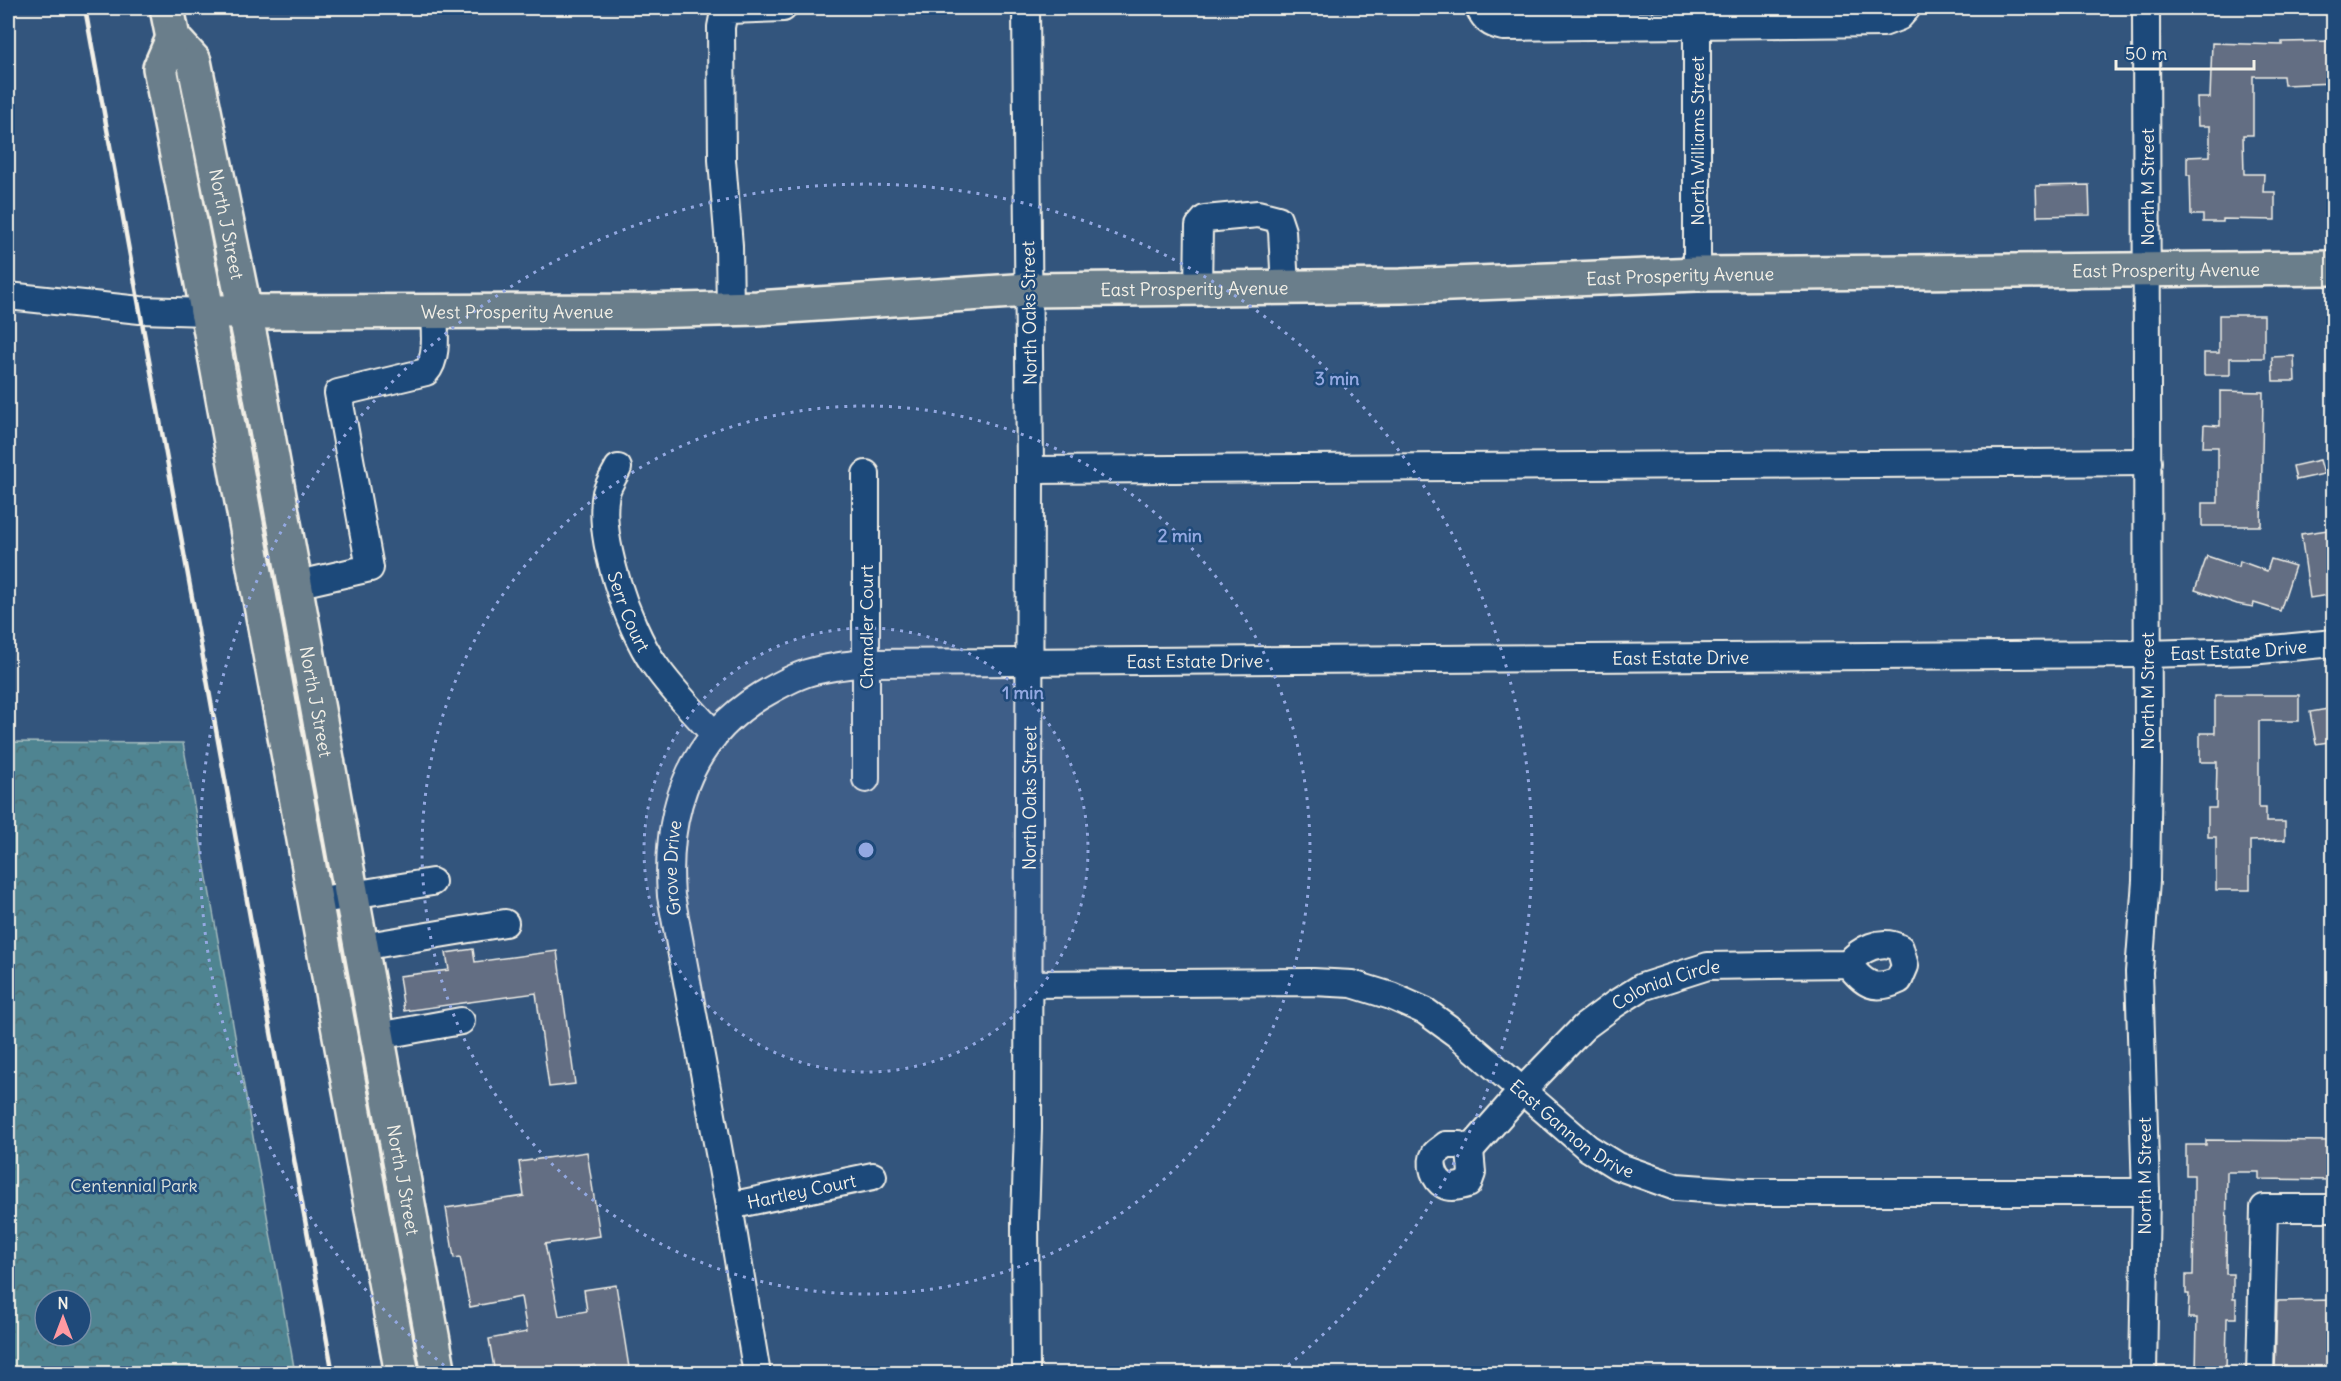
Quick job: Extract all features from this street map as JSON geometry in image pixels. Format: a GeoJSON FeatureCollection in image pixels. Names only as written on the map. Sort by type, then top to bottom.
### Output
{"type":"FeatureCollection","features":[{"type":"Feature","properties":{"kind":"main road","name":"North J Street"},"geometry":{"type":"LineString","coordinates":[[170,23],[160,68],[402,1374]]}},
{"type":"Feature","properties":{"kind":"main road","name":"North J Street"},"geometry":{"type":"LineString","coordinates":[[170,23],[194,61],[244,312],[439,1374]]}},
{"type":"Feature","properties":{"kind":"main road","name":"East Prosperity Avenue"},"geometry":{"type":"LineString","coordinates":[[1029,290],[1401,286],[1697,274],[2334,268]]}},
{"type":"Feature","properties":{"kind":"main road","name":"West Prosperity Avenue"},"geometry":{"type":"LineString","coordinates":[[207,312],[730,309],[1029,290]]}},
{"type":"Feature","properties":{"kind":"street"},"geometry":{"type":"LineString","coordinates":[[730,309],[729,246],[722,160],[721,27],[723,17],[729,10],[783,8]]}},
{"type":"Feature","properties":{"kind":"street","name":"North Oaks Street"},"geometry":{"type":"LineString","coordinates":[[1026,8],[1030,470],[1026,1374]]}},
{"type":"Feature","properties":{"kind":"street"},"geometry":{"type":"LineString","coordinates":[[1479,8],[1484,18],[1492,24],[1503,27],[1697,15],[1883,23],[1899,17],[1907,8]]}},
{"type":"Feature","properties":{"kind":"street","name":"North M Street"},"geometry":{"type":"LineString","coordinates":[[2143,1374],[2146,1192],[2139,972],[2146,871],[2148,762],[2146,8]]}},
{"type":"Feature","properties":{"kind":"street","name":"North Williams Street"},"geometry":{"type":"LineString","coordinates":[[1697,15],[1697,274]]}},
{"type":"Feature","properties":{"kind":"street"},"geometry":{"type":"LineString","coordinates":[[1198,288],[1199,226],[1205,219],[1258,214],[1278,219],[1282,231],[1285,287]]}},
{"type":"Feature","properties":{"kind":"street","name":"West Prosperity Avenue"},"geometry":{"type":"LineString","coordinates":[[8,296],[140,310],[207,312]]}},
{"type":"Feature","properties":{"kind":"street"},"geometry":{"type":"LineString","coordinates":[[295,585],[370,568],[338,393],[426,372],[431,367],[434,358],[434,311]]}},
{"type":"Feature","properties":{"kind":"street"},"geometry":{"type":"LineString","coordinates":[[1030,470],[2148,462]]}},
{"type":"Feature","properties":{"kind":"street","name":"Serr Court"},"geometry":{"type":"LineString","coordinates":[[618,468],[606,492],[604,517],[609,551],[619,589],[652,662],[679,697],[714,734]]}},
{"type":"Feature","properties":{"kind":"street","name":"Chandler Court"},"geometry":{"type":"LineString","coordinates":[[866,474],[866,779]]}},
{"type":"Feature","properties":{"kind":"street","name":"East Estate Drive"},"geometry":{"type":"LineString","coordinates":[[1028,663],[2146,654],[2251,651],[2334,643]]}},
{"type":"Feature","properties":{"kind":"street","name":"Grove Drive"},"geometry":{"type":"LineString","coordinates":[[757,1374],[729,1206],[671,896],[669,868],[671,843],[683,788],[696,759],[714,734],[751,702],[805,673],[835,666],[866,663],[1028,663]]}},
{"type":"Feature","properties":{"kind":"street"},"geometry":{"type":"LineString","coordinates":[[315,901],[432,882]]}},
{"type":"Feature","properties":{"kind":"street"},"geometry":{"type":"LineString","coordinates":[[361,947],[505,923]]}},
{"type":"Feature","properties":{"kind":"street","name":"Colonial Circle"},"geometry":{"type":"LineString","coordinates":[[1470,1150],[1522,1091],[1584,1027],[1642,987],[1708,966],[1848,964]]}},
{"type":"Feature","properties":{"kind":"street","name":"East Gannon Drive"},"geometry":{"type":"LineString","coordinates":[[1028,984],[1313,982],[1352,984],[1391,996],[1425,1011],[1458,1035],[1588,1148],[1617,1166],[1676,1187],[1748,1192],[2146,1192]]}},
{"type":"Feature","properties":{"kind":"street"},"geometry":{"type":"LineString","coordinates":[[378,1036],[460,1021]]}},
{"type":"Feature","properties":{"kind":"street","name":"Hartley Court"},"geometry":{"type":"LineString","coordinates":[[729,1206],[873,1176]]}},
{"type":"Feature","properties":{"kind":"street"},"geometry":{"type":"LineString","coordinates":[[2260,1374],[2264,1208],[2334,1208]]}},
{"type":"Feature","properties":{"kind":"green space","name":"Centennial Park"},"geometry":{"type":"Polygon","coordinates":[[[8,742],[183,743],[295,1373],[8,1373],[8,742]]]}},
{"type":"Feature","properties":{"kind":"building"},"geometry":{"type":"Polygon","coordinates":[[[2334,41],[2334,83],[2284,85],[2283,76],[2253,76],[2253,135],[2243,135],[2244,174],[2264,174],[2263,192],[2275,192],[2275,220],[2223,219],[2223,222],[2203,222],[2203,215],[2191,215],[2187,157],[2210,156],[2210,126],[2198,126],[2197,98],[2210,98],[2212,43],[2282,45],[2282,42],[2334,41]]]}},
{"type":"Feature","properties":{"kind":"building"},"geometry":{"type":"Polygon","coordinates":[[[2089,185],[2090,215],[2037,216],[2036,186],[2089,185]]]}},
{"type":"Feature","properties":{"kind":"building"},"geometry":{"type":"Polygon","coordinates":[[[2219,315],[2264,315],[2264,358],[2230,358],[2230,375],[2204,375],[2204,353],[2219,353],[2219,315]]]}},
{"type":"Feature","properties":{"kind":"building"},"geometry":{"type":"Polygon","coordinates":[[[2294,356],[2295,381],[2273,381],[2272,357],[2294,356]]]}},
{"type":"Feature","properties":{"kind":"building"},"geometry":{"type":"Polygon","coordinates":[[[2220,391],[2263,392],[2261,526],[2202,526],[2202,503],[2218,503],[2218,447],[2203,447],[2204,425],[2220,426],[2220,391]]]}},
{"type":"Feature","properties":{"kind":"building"},"geometry":{"type":"Polygon","coordinates":[[[2320,460],[2324,474],[2296,480],[2293,466],[2320,460]]]}},
{"type":"Feature","properties":{"kind":"building"},"geometry":{"type":"Polygon","coordinates":[[[2334,529],[2334,594],[2310,598],[2301,534],[2334,529]]]}},
{"type":"Feature","properties":{"kind":"building"},"geometry":{"type":"Polygon","coordinates":[[[2207,556],[2239,567],[2240,561],[2267,571],[2271,559],[2295,566],[2280,611],[2254,603],[2253,607],[2237,604],[2195,590],[2207,556]]]}},
{"type":"Feature","properties":{"kind":"building"},"geometry":{"type":"Polygon","coordinates":[[[2215,695],[2299,695],[2299,721],[2259,721],[2259,808],[2266,808],[2266,822],[2285,822],[2285,840],[2250,841],[2250,890],[2216,890],[2216,837],[2208,837],[2208,808],[2216,808],[2217,762],[2200,762],[2200,733],[2215,733],[2215,695]]]}},
{"type":"Feature","properties":{"kind":"building"},"geometry":{"type":"Polygon","coordinates":[[[2334,708],[2334,741],[2316,744],[2310,712],[2334,708]]]}},
{"type":"Feature","properties":{"kind":"building"},"geometry":{"type":"Polygon","coordinates":[[[473,949],[475,962],[557,951],[575,1084],[549,1087],[536,993],[404,1011],[399,976],[449,970],[446,953],[473,949]]]}},
{"type":"Feature","properties":{"kind":"building"},"geometry":{"type":"Polygon","coordinates":[[[2206,1140],[2333,1141],[2332,1180],[2259,1179],[2259,1172],[2227,1172],[2226,1274],[2233,1274],[2236,1318],[2227,1318],[2226,1373],[2196,1373],[2197,1318],[2188,1318],[2189,1294],[2186,1294],[2186,1275],[2193,1275],[2194,1175],[2186,1175],[2186,1145],[2206,1145],[2206,1140]]]}},
{"type":"Feature","properties":{"kind":"building"},"geometry":{"type":"Polygon","coordinates":[[[587,1152],[600,1236],[545,1244],[559,1316],[587,1311],[584,1290],[616,1285],[630,1374],[597,1374],[595,1365],[546,1374],[495,1374],[489,1339],[527,1332],[521,1297],[470,1307],[460,1257],[454,1258],[446,1208],[524,1196],[519,1162],[587,1152]]]}},
{"type":"Feature","properties":{"kind":"building"},"geometry":{"type":"Polygon","coordinates":[[[2331,1300],[2329,1373],[2275,1373],[2277,1301],[2331,1300]]]}},
{"type":"Feature","properties":{"kind":"railway"},"geometry":{"type":"LineString","coordinates":[[85,8],[333,1374]]}}]}
